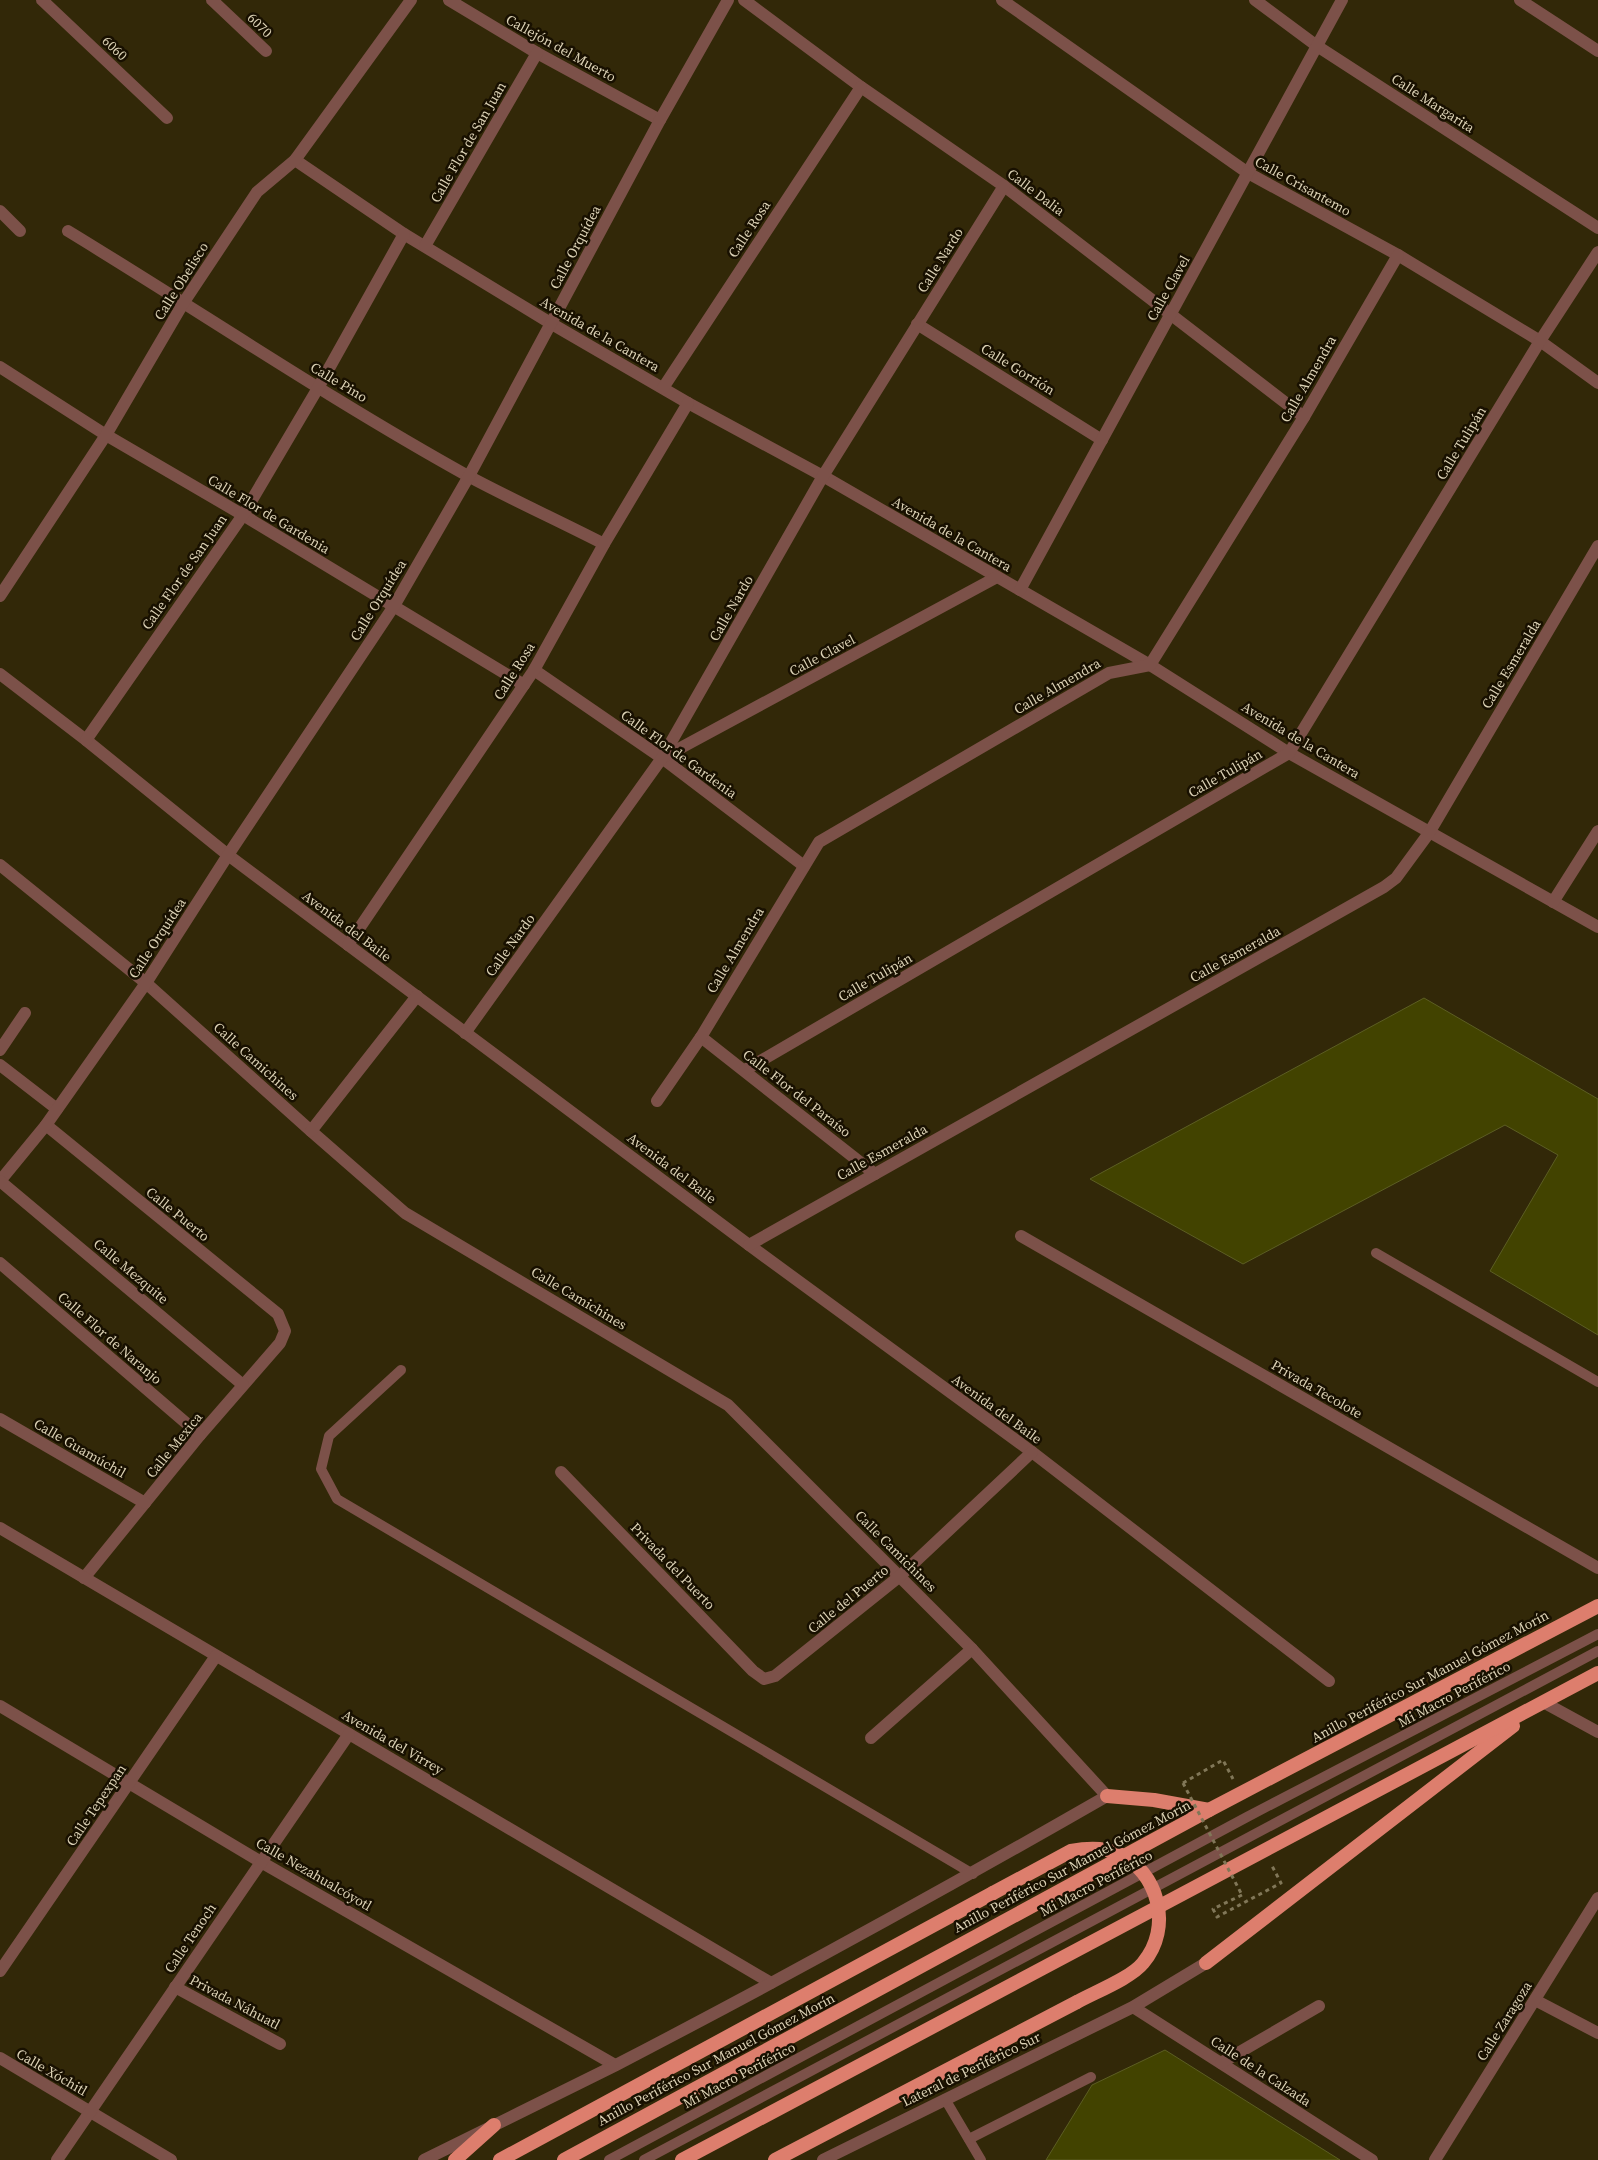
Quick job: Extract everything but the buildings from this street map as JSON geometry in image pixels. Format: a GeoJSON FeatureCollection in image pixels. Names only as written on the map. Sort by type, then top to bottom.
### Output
{"type":"FeatureCollection","features":[{"type":"Feature","properties":{"kind":"highway","name":"Anillo Periférico Sur Manuel Gómez Morín"},"geometry":{"type":"LineString","coordinates":[[564,2160],[1208,1810],[1598,1606]]}},
{"type":"Feature","properties":{"kind":"highway"},"geometry":{"type":"LineString","coordinates":[[682,2160],[1598,1673]]}},
{"type":"Feature","properties":{"kind":"highway"},"geometry":{"type":"LineString","coordinates":[[1206,1963],[1543,1702]]}},
{"type":"Feature","properties":{"kind":"highway"},"geometry":{"type":"LineString","coordinates":[[1107,1796],[1154,1800],[1208,1810]]}},
{"type":"Feature","properties":{"kind":"highway"},"geometry":{"type":"LineString","coordinates":[[500,2160],[1071,1851],[1095,1848],[1118,1854],[1137,1866],[1145,1875],[1152,1885],[1159,1907],[1158,1931],[1150,1953],[1135,1971],[775,2160]]}},
{"type":"Feature","properties":{"kind":"highway"},"geometry":{"type":"LineString","coordinates":[[455,2160],[494,2125]]}},
{"type":"Feature","properties":{"kind":"street","name":"6060"},"geometry":{"type":"LineString","coordinates":[[42,0],[167,118]]}},
{"type":"Feature","properties":{"kind":"street","name":"6070"},"geometry":{"type":"LineString","coordinates":[[212,0],[266,51]]}},
{"type":"Feature","properties":{"kind":"street","name":"Calle Obelisco"},"geometry":{"type":"LineString","coordinates":[[0,596],[106,435],[184,302],[256,192],[295,160],[411,0]]}},
{"type":"Feature","properties":{"kind":"street","name":"Callejón del Muerto"},"geometry":{"type":"LineString","coordinates":[[449,0],[536,54],[660,120]]}},
{"type":"Feature","properties":{"kind":"street","name":"Calle Orquídea"},"geometry":{"type":"LineString","coordinates":[[0,1181],[58,1109],[146,982],[394,606],[469,476],[660,120],[728,0]]}},
{"type":"Feature","properties":{"kind":"street","name":"Calle Dalia"},"geometry":{"type":"LineString","coordinates":[[744,0],[861,87],[1004,186],[1304,417]]}},
{"type":"Feature","properties":{"kind":"street","name":"Calle Crisantemo"},"geometry":{"type":"LineString","coordinates":[[1002,0],[1248,173],[1398,255],[1540,341],[1598,383]]}},
{"type":"Feature","properties":{"kind":"street","name":"Calle Margarita"},"geometry":{"type":"LineString","coordinates":[[1255,0],[1317,46],[1598,228]]}},
{"type":"Feature","properties":{"kind":"street","name":"Calle Clavel"},"geometry":{"type":"LineString","coordinates":[[1020,590],[1342,0]]}},
{"type":"Feature","properties":{"kind":"street"},"geometry":{"type":"LineString","coordinates":[[1520,0],[1598,51]]}},
{"type":"Feature","properties":{"kind":"street","name":"Calle Flor de San Juan"},"geometry":{"type":"LineString","coordinates":[[425,246],[536,54]]}},
{"type":"Feature","properties":{"kind":"street","name":"Calle Rosa"},"geometry":{"type":"LineString","coordinates":[[662,388],[861,87]]}},
{"type":"Feature","properties":{"kind":"street","name":"Avenida de la Cantera"},"geometry":{"type":"LineString","coordinates":[[295,160],[404,234],[552,324],[688,403],[823,476],[1150,665],[1289,753],[1598,927]]}},
{"type":"Feature","properties":{"kind":"street","name":"Calle Nardo"},"geometry":{"type":"LineString","coordinates":[[465,1033],[662,758],[823,476],[1004,186]]}},
{"type":"Feature","properties":{"kind":"street"},"geometry":{"type":"LineString","coordinates":[[0,211],[20,230]]}},
{"type":"Feature","properties":{"kind":"street","name":"Calle Pino"},"geometry":{"type":"LineString","coordinates":[[68,230],[318,388],[469,476],[604,544]]}},
{"type":"Feature","properties":{"kind":"street","name":"Calle Flor de San Juan"},"geometry":{"type":"LineString","coordinates":[[86,740],[242,515],[318,388],[404,234]]}},
{"type":"Feature","properties":{"kind":"street","name":"Calle Tulipán"},"geometry":{"type":"LineString","coordinates":[[744,1070],[1289,753],[1540,341],[1598,252]]}},
{"type":"Feature","properties":{"kind":"street","name":"Calle Almendra"},"geometry":{"type":"LineString","coordinates":[[657,1101],[701,1036],[819,842],[1109,672],[1150,665],[1304,417],[1398,255]]}},
{"type":"Feature","properties":{"kind":"street","name":"Calle Gorrión"},"geometry":{"type":"LineString","coordinates":[[918,324],[1102,440]]}},
{"type":"Feature","properties":{"kind":"street","name":"Calle Flor de Gardenia"},"geometry":{"type":"LineString","coordinates":[[0,367],[106,435],[524,685]]}},
{"type":"Feature","properties":{"kind":"street","name":"Calle Rosa"},"geometry":{"type":"LineString","coordinates":[[348,945],[534,670],[604,544],[688,403]]}},
{"type":"Feature","properties":{"kind":"street","name":"Calle Esmeralda"},"geometry":{"type":"LineString","coordinates":[[749,1245],[1384,887],[1396,878],[1429,833],[1598,546]]}},
{"type":"Feature","properties":{"kind":"street","name":"Calle Clavel"},"geometry":{"type":"LineString","coordinates":[[662,758],[997,577]]}},
{"type":"Feature","properties":{"kind":"street","name":"Calle Flor de Gardenia"},"geometry":{"type":"LineString","coordinates":[[534,670],[662,758],[804,866]]}},
{"type":"Feature","properties":{"kind":"street","name":"Avenida del Baile"},"geometry":{"type":"LineString","coordinates":[[0,674],[86,740],[228,855],[749,1245],[1032,1452],[1329,1681]]}},
{"type":"Feature","properties":{"kind":"street"},"geometry":{"type":"LineString","coordinates":[[1553,902],[1598,830]]}},
{"type":"Feature","properties":{"kind":"street","name":"Calle Camichines"},"geometry":{"type":"LineString","coordinates":[[1,868],[146,982],[311,1132],[405,1213],[728,1405],[972,1649],[1107,1796]]}},
{"type":"Feature","properties":{"kind":"street"},"geometry":{"type":"LineString","coordinates":[[311,1132],[417,996]]}},
{"type":"Feature","properties":{"kind":"street"},"geometry":{"type":"LineString","coordinates":[[0,1050],[24,1013]]}},
{"type":"Feature","properties":{"kind":"street","name":"Calle Flor del Paraíso"},"geometry":{"type":"LineString","coordinates":[[701,1036],[875,1174]]}},
{"type":"Feature","properties":{"kind":"street"},"geometry":{"type":"LineString","coordinates":[[0,1065],[58,1109]]}},
{"type":"Feature","properties":{"kind":"street","name":"Calle Puerto"},"geometry":{"type":"LineString","coordinates":[[46,1125],[278,1314],[285,1330]]}},
{"type":"Feature","properties":{"kind":"street","name":"Calle Mezquite"},"geometry":{"type":"LineString","coordinates":[[0,1181],[243,1385]]}},
{"type":"Feature","properties":{"kind":"street","name":"Privada Tecolote"},"geometry":{"type":"LineString","coordinates":[[1021,1236],[1598,1568]]}},
{"type":"Feature","properties":{"kind":"street","name":"Calle Flor de Naranjo"},"geometry":{"type":"LineString","coordinates":[[0,1263],[200,1435]]}},
{"type":"Feature","properties":{"kind":"street","name":"Calle Mexica"},"geometry":{"type":"LineString","coordinates":[[84,1578],[200,1435],[280,1344],[285,1330]]}},
{"type":"Feature","properties":{"kind":"street","name":"Calle Guamúchil"},"geometry":{"type":"LineString","coordinates":[[0,1419],[145,1503]]}},
{"type":"Feature","properties":{"kind":"street","name":"Calle del Puerto"},"geometry":{"type":"LineString","coordinates":[[764,1679],[776,1676],[900,1576],[1032,1452]]}},
{"type":"Feature","properties":{"kind":"street","name":"Privada del Puerto"},"geometry":{"type":"LineString","coordinates":[[561,1472],[754,1671],[764,1679]]}},
{"type":"Feature","properties":{"kind":"street","name":"Avenida del Virrey"},"geometry":{"type":"LineString","coordinates":[[0,1528],[771,1982]]}},
{"type":"Feature","properties":{"kind":"street"},"geometry":{"type":"LineString","coordinates":[[871,1738],[972,1649]]}},
{"type":"Feature","properties":{"kind":"street","name":"Calle Tepexpan"},"geometry":{"type":"LineString","coordinates":[[0,1971],[216,1656]]}},
{"type":"Feature","properties":{"kind":"street"},"geometry":{"type":"LineString","coordinates":[[1543,1702],[1598,1732]]}},
{"type":"Feature","properties":{"kind":"street","name":"Calle Nezahualcóyotl"},"geometry":{"type":"LineString","coordinates":[[0,1706],[261,1862],[615,2065]]}},
{"type":"Feature","properties":{"kind":"street","name":"Calle Tenoch"},"geometry":{"type":"LineString","coordinates":[[57,2160],[349,1734]]}},
{"type":"Feature","properties":{"kind":"street"},"geometry":{"type":"LineString","coordinates":[[424,2160],[615,2065],[771,1982],[973,1874],[1107,1796]]}},
{"type":"Feature","properties":{"kind":"street","name":"Calle Zaragoza"},"geometry":{"type":"LineString","coordinates":[[1435,2160],[1598,1898]]}},
{"type":"Feature","properties":{"kind":"street","name":"Lateral de Periférico Sur"},"geometry":{"type":"LineString","coordinates":[[824,2160],[1133,2007],[1206,1963]]}},
{"type":"Feature","properties":{"kind":"street","name":"Privada Náhuatl"},"geometry":{"type":"LineString","coordinates":[[175,1987],[280,2044]]}},
{"type":"Feature","properties":{"kind":"street"},"geometry":{"type":"LineString","coordinates":[[1535,2000],[1598,2033]]}},
{"type":"Feature","properties":{"kind":"street"},"geometry":{"type":"LineString","coordinates":[[1222,2064],[1319,2006]]}},
{"type":"Feature","properties":{"kind":"street","name":"Calle de la Calzada"},"geometry":{"type":"LineString","coordinates":[[1133,2007],[1372,2160]]}},
{"type":"Feature","properties":{"kind":"street","name":"Calle Xóchitl"},"geometry":{"type":"LineString","coordinates":[[0,2058],[171,2160]]}},
{"type":"Feature","properties":{"kind":"lane"},"geometry":{"type":"LineString","coordinates":[[1376,1253],[1598,1382]]}},
{"type":"Feature","properties":{"kind":"lane"},"geometry":{"type":"LineString","coordinates":[[401,1370],[329,1436],[321,1469],[337,1500],[973,1874]]}},
{"type":"Feature","properties":{"kind":"lane","name":"Mi Macro Periférico"},"geometry":{"type":"LineString","coordinates":[[609,2160],[1238,1822],[1598,1634]]}},
{"type":"Feature","properties":{"kind":"lane"},"geometry":{"type":"LineString","coordinates":[[644,2160],[1598,1651]]}},
{"type":"Feature","properties":{"kind":"lane"},"geometry":{"type":"LineString","coordinates":[[969,2139],[1091,2077]]}},
{"type":"Feature","properties":{"kind":"lane"},"geometry":{"type":"LineString","coordinates":[[945,2099],[982,2160]]}},
{"type":"Feature","properties":{"kind":"path"},"geometry":{"type":"LineString","coordinates":[[1240,1793],[1223,1760],[1183,1783],[1242,1894],[1213,1909],[1217,1917],[1281,1883],[1264,1850]]}}]}
